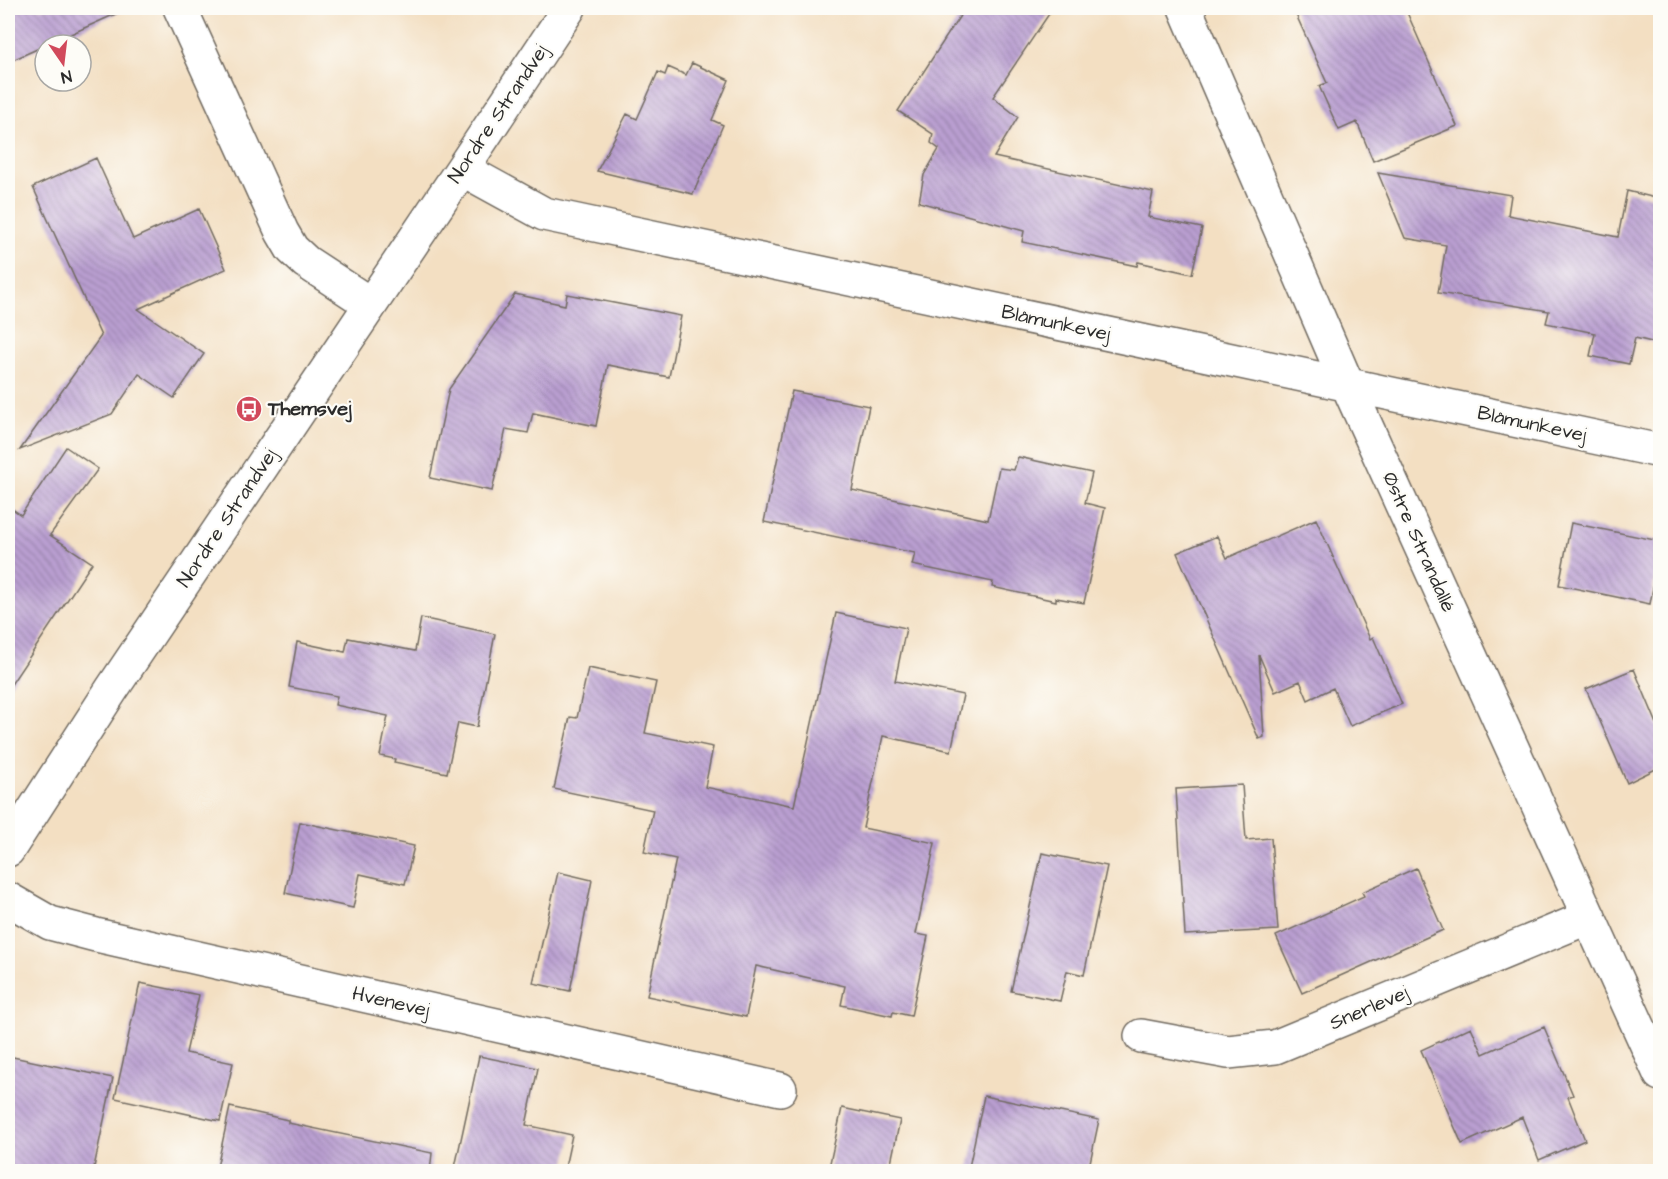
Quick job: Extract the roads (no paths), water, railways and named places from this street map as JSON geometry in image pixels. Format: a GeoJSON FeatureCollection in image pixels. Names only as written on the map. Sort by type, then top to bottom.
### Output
{"type":"FeatureCollection","features":[{"type":"Feature","properties":{"kind":"street"},"geometry":{"type":"LineString","coordinates":[[180,8],[282,232],[292,249],[306,262],[370,304]]}},
{"type":"Feature","properties":{"kind":"street","name":"Nordre Strandvej"},"geometry":{"type":"LineString","coordinates":[[8,850],[118,680],[569,8]]}},
{"type":"Feature","properties":{"kind":"street","name":"Østre Strandallé"},"geometry":{"type":"LineString","coordinates":[[1185,8],[1348,386],[1660,1074]]}},
{"type":"Feature","properties":{"kind":"street","name":"Blåmunkevej"},"geometry":{"type":"LineString","coordinates":[[462,169],[544,214],[1660,451]]}},
{"type":"Feature","properties":{"kind":"street","name":"Hvenevej"},"geometry":{"type":"LineString","coordinates":[[8,899],[50,923],[96,935],[780,1089]]}},
{"type":"Feature","properties":{"kind":"street","name":"Snerlevej"},"geometry":{"type":"LineString","coordinates":[[1141,1036],[1228,1052],[1275,1047],[1589,917]]}},
{"type":"Feature","properties":{"kind":"place","name":"Themsvej"},"geometry":{"type":"Point","coordinates":[249,409]}}]}
